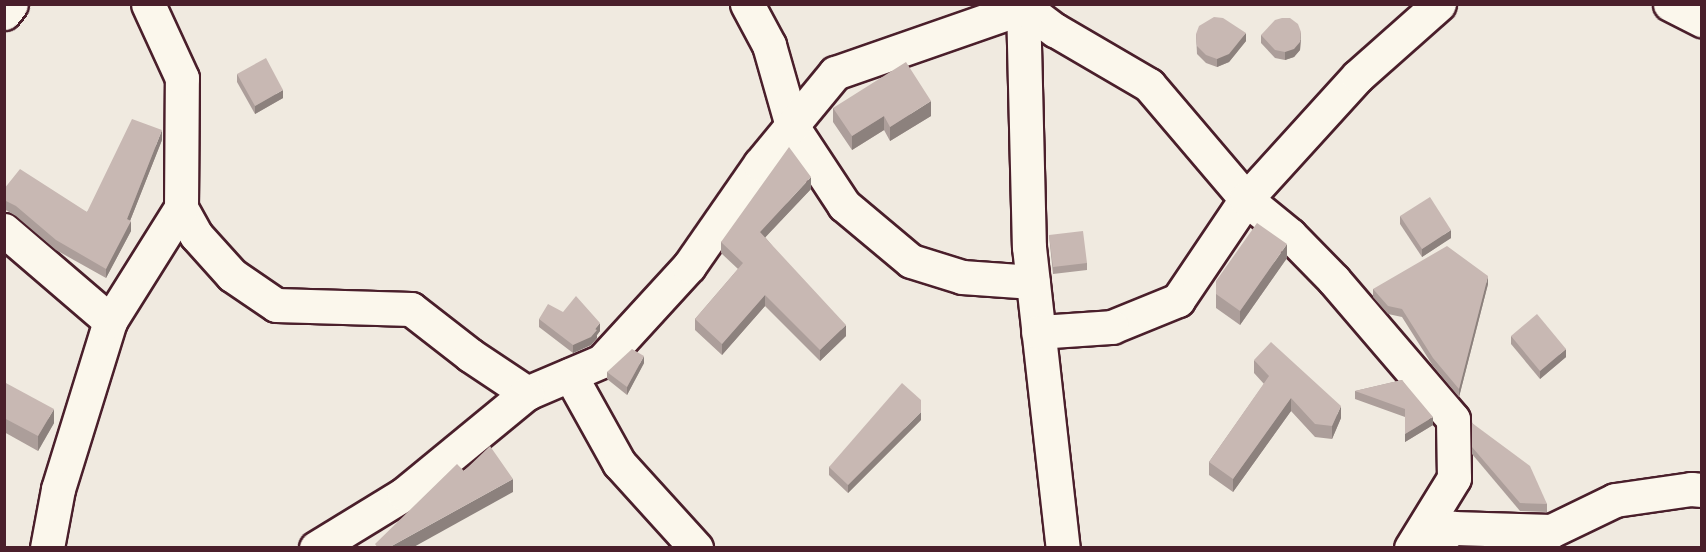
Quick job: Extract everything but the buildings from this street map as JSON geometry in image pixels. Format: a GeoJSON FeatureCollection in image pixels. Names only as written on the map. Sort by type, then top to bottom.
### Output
{"type":"FeatureCollection","features":[{"type":"Feature","properties":{"kind":"street"},"geometry":{"type":"LineString","coordinates":[[4,13],[10,4]]}},
{"type":"Feature","properties":{"kind":"street"},"geometry":{"type":"LineString","coordinates":[[148,4],[182,78],[181,208],[196,235],[232,276],[276,305],[411,309],[470,355],[527,393]]}},
{"type":"Feature","properties":{"kind":"street"},"geometry":{"type":"LineString","coordinates":[[747,4],[769,45],[792,126],[844,205],[911,261],[962,277],[1033,282]]}},
{"type":"Feature","properties":{"kind":"street"},"geometry":{"type":"LineString","coordinates":[[1038,332],[1113,327],[1178,300],[1246,199],[1358,76],[1438,4]]}},
{"type":"Feature","properties":{"kind":"street"},"geometry":{"type":"LineString","coordinates":[[1670,4],[1701,20]]}},
{"type":"Feature","properties":{"kind":"street"},"geometry":{"type":"LineString","coordinates":[[316,548],[404,494],[527,393],[602,361],[689,266],[760,164],[835,73],[1024,6]]}},
{"type":"Feature","properties":{"kind":"street"},"geometry":{"type":"LineString","coordinates":[[1024,6],[1055,30],[1149,85],[1246,199],[1290,235],[1334,280],[1453,419],[1454,478],[1412,548]]}},
{"type":"Feature","properties":{"kind":"street"},"geometry":{"type":"LineString","coordinates":[[1024,6],[1029,247],[1063,548]]}},
{"type":"Feature","properties":{"kind":"street"},"geometry":{"type":"LineString","coordinates":[[47,548],[58,489],[110,321],[181,208]]}},
{"type":"Feature","properties":{"kind":"street"},"geometry":{"type":"LineString","coordinates":[[4,230],[110,321]]}},
{"type":"Feature","properties":{"kind":"street"},"geometry":{"type":"LineString","coordinates":[[570,375],[619,463],[696,548]]}},
{"type":"Feature","properties":{"kind":"street"},"geometry":{"type":"LineString","coordinates":[[1427,548],[1453,528],[1551,531],[1615,500],[1691,489],[1701,490]]}}]}
